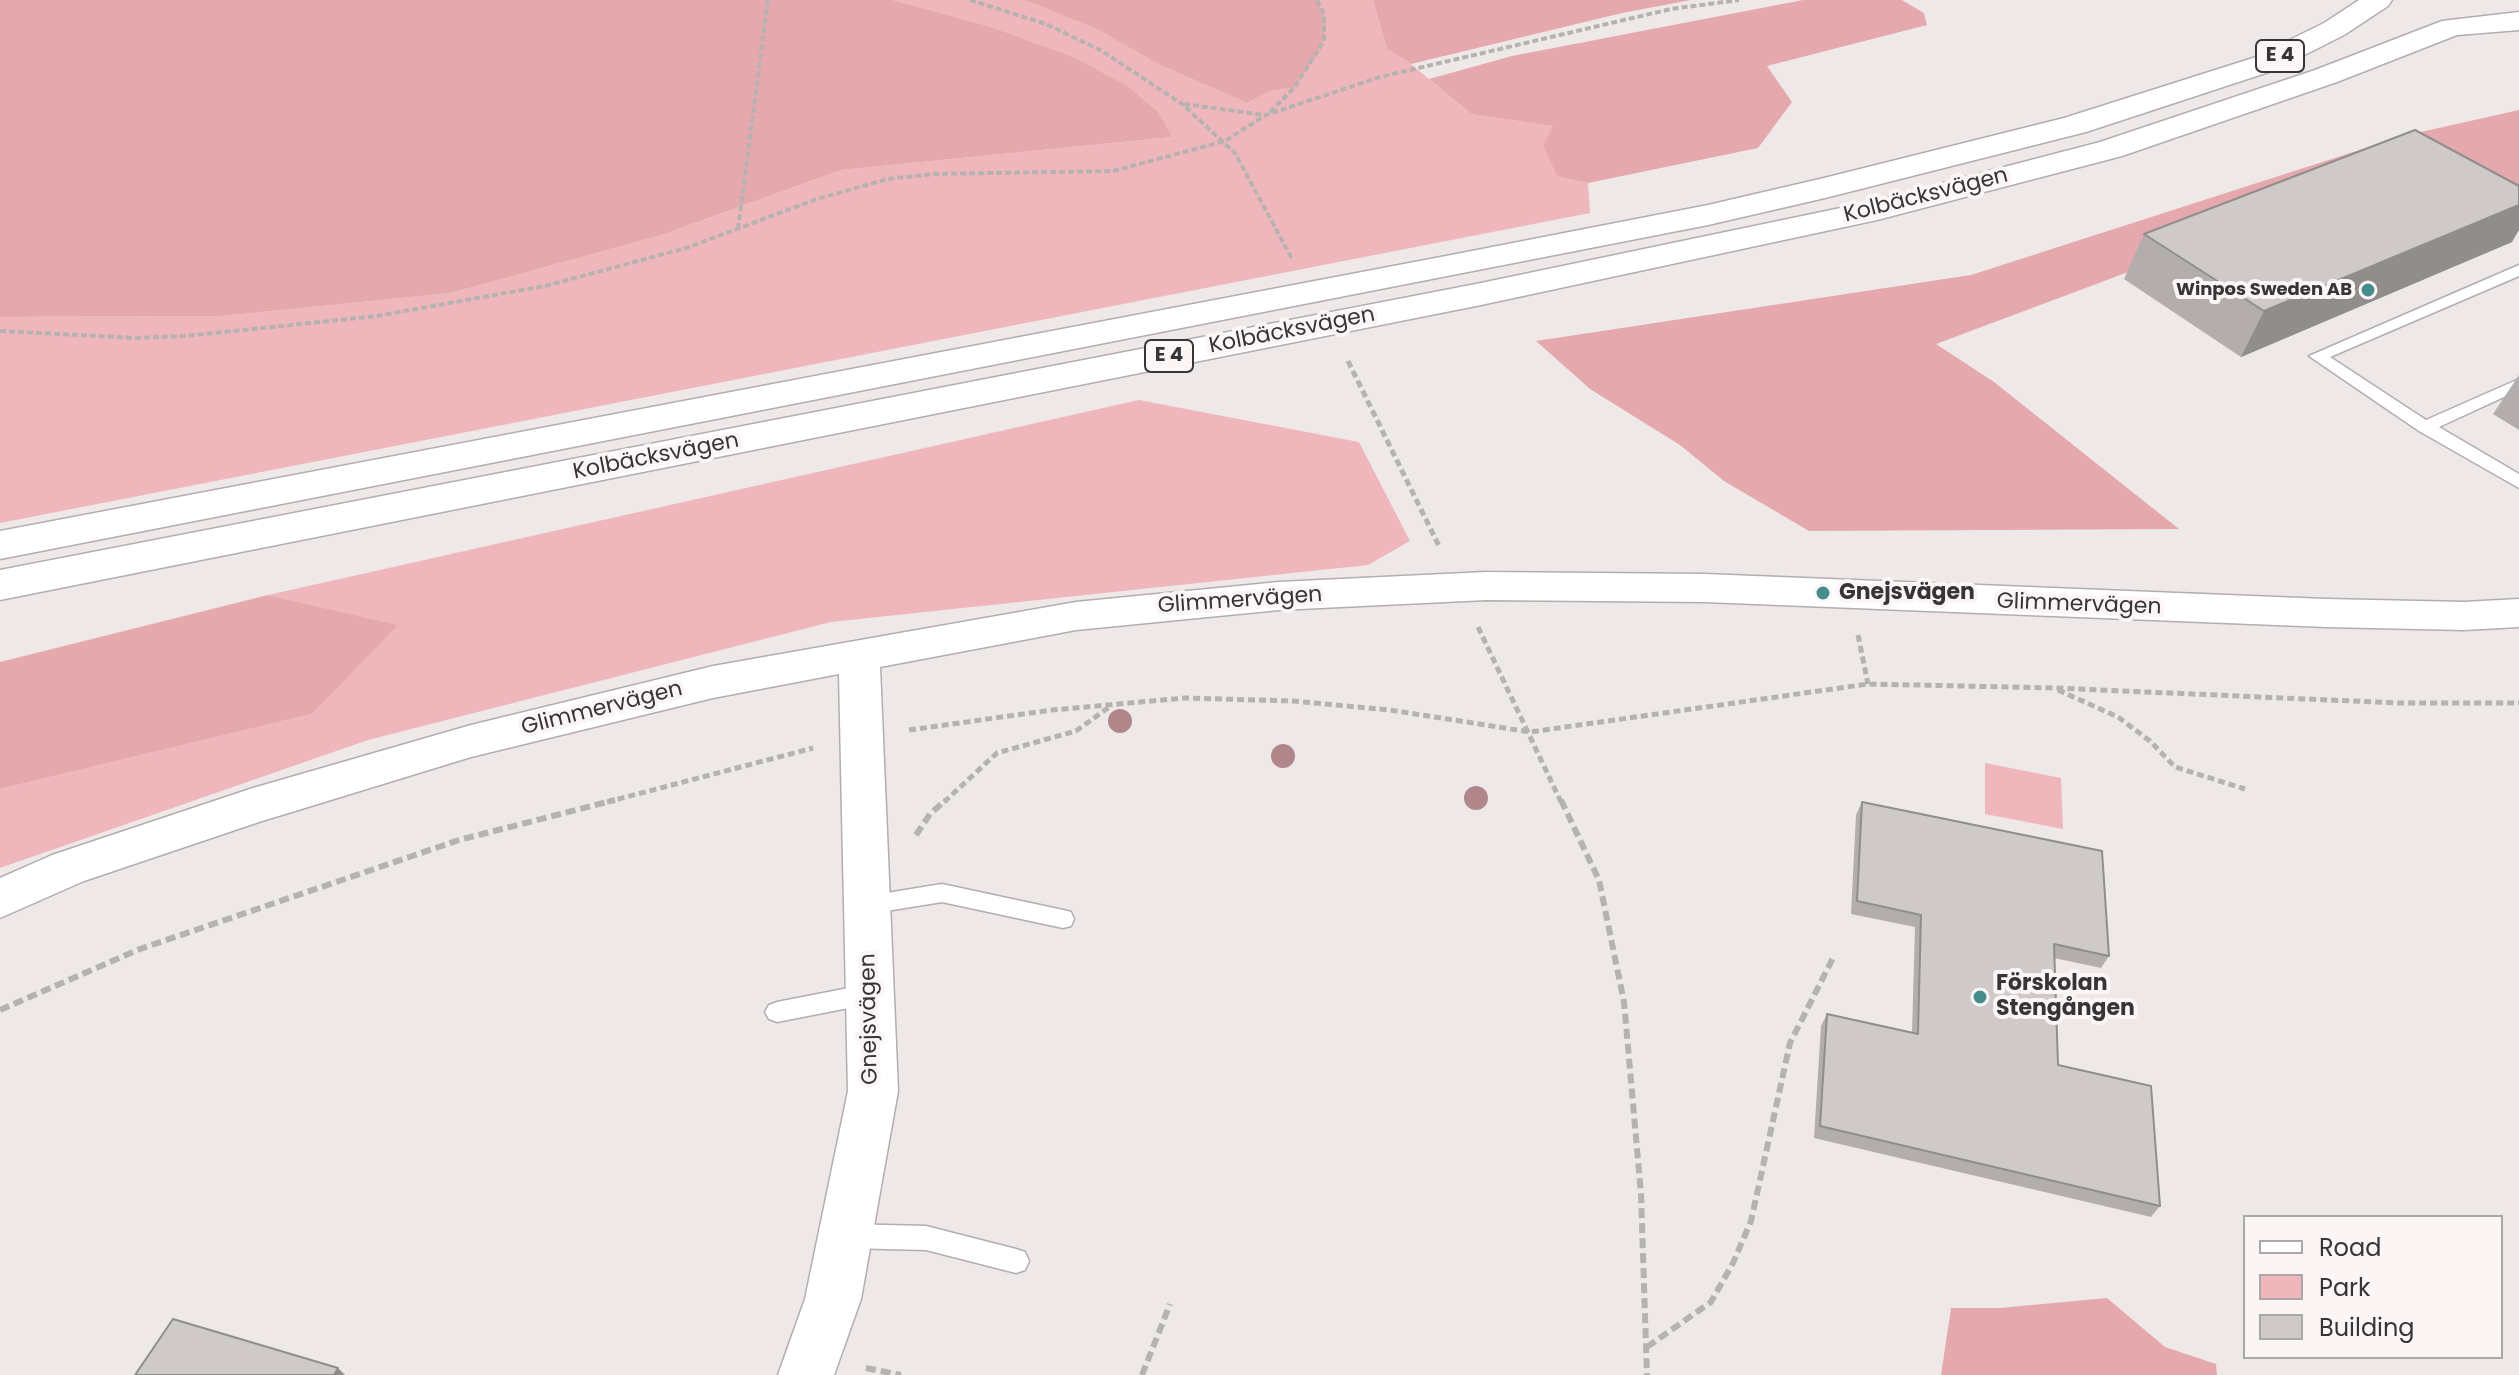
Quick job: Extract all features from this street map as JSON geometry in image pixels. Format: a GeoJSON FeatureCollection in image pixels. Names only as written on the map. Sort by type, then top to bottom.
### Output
{"type":"FeatureCollection","features":[{"type":"Feature","properties":{"kind":"highway","name":"Kolbäcksvägen"},"geometry":{"type":"LineString","coordinates":[[0,545],[1767,202],[1963,155],[2173,95],[2264,64],[2334,29],[2378,0]]}},
{"type":"Feature","properties":{"kind":"highway"},"geometry":{"type":"LineString","coordinates":[[2499,0],[2519,9]]}},
{"type":"Feature","properties":{"kind":"highway","name":"Kolbäcksvägen"},"geometry":{"type":"LineString","coordinates":[[0,585],[1465,297],[1877,210],[2111,149],[2326,76],[2452,27],[2519,21]]}},
{"type":"Feature","properties":{"kind":"street","name":"Glimmervägen"},"geometry":{"type":"LineString","coordinates":[[0,899],[97,858],[253,806],[471,741],[713,682],[1076,616],[1190,603],[1486,586],[1705,588],[2341,614],[2464,616],[2519,613]]}},
{"type":"Feature","properties":{"kind":"street","name":"Gnejsvägen"},"geometry":{"type":"LineString","coordinates":[[806,1375],[833,1299],[873,1091],[859,654]]}},
{"type":"Feature","properties":{"kind":"lane"},"geometry":{"type":"LineString","coordinates":[[2519,270],[2317,356],[2425,427],[2519,482]]}},
{"type":"Feature","properties":{"kind":"lane"},"geometry":{"type":"LineString","coordinates":[[2425,427],[2519,384]]}},
{"type":"Feature","properties":{"kind":"lane"},"geometry":{"type":"LineString","coordinates":[[868,905],[942,893],[1063,919]]}},
{"type":"Feature","properties":{"kind":"lane"},"geometry":{"type":"LineString","coordinates":[[777,1012],[869,994]]}},
{"type":"Feature","properties":{"kind":"lane"},"geometry":{"type":"LineString","coordinates":[[846,1236],[926,1238],[1016,1261]]}},
{"type":"Feature","properties":{"kind":"path"},"geometry":{"type":"LineString","coordinates":[[738,230],[768,0]]}},
{"type":"Feature","properties":{"kind":"path"},"geometry":{"type":"LineString","coordinates":[[970,0],[1046,24],[1074,37],[1115,59],[1182,104],[1235,153],[1294,263]]}},
{"type":"Feature","properties":{"kind":"path"},"geometry":{"type":"LineString","coordinates":[[0,331],[137,338],[377,316],[545,286],[642,261],[738,230],[817,199],[888,179],[949,173],[1073,174],[1113,171],[1225,141],[1266,115],[1294,88],[1324,41],[1324,14],[1317,0]]}},
{"type":"Feature","properties":{"kind":"path"},"geometry":{"type":"LineString","coordinates":[[1182,104],[1266,115],[1380,77],[1706,2],[1739,0]]}},
{"type":"Feature","properties":{"kind":"path"},"geometry":{"type":"LineString","coordinates":[[1348,361],[1444,558]]}},
{"type":"Feature","properties":{"kind":"path"},"geometry":{"type":"LineString","coordinates":[[1477,625],[1599,880],[1624,1002],[1641,1194],[1647,1375]]}},
{"type":"Feature","properties":{"kind":"path"},"geometry":{"type":"LineString","coordinates":[[1856,628],[1868,684]]}},
{"type":"Feature","properties":{"kind":"path"},"geometry":{"type":"LineString","coordinates":[[0,1010],[140,949],[459,840],[862,737],[1052,710],[1185,698],[1293,701],[1390,710],[1530,732],[1868,684],[2055,688],[2398,703],[2519,703]]}},
{"type":"Feature","properties":{"kind":"path"},"geometry":{"type":"LineString","coordinates":[[2055,688],[2118,717],[2150,741],[2175,767],[2245,789]]}},
{"type":"Feature","properties":{"kind":"path"},"geometry":{"type":"LineString","coordinates":[[912,840],[930,814],[997,753],[1076,731],[1112,705]]}},
{"type":"Feature","properties":{"kind":"path"},"geometry":{"type":"LineString","coordinates":[[1646,1348],[1711,1302],[1733,1263],[1751,1221],[1790,1043],[1833,958]]}},
{"type":"Feature","properties":{"kind":"path"},"geometry":{"type":"LineString","coordinates":[[1142,1375],[1170,1304]]}},
{"type":"Feature","properties":{"kind":"green space"},"geometry":{"type":"Polygon","coordinates":[[[893,0],[1024,0],[1096,29],[1158,64],[1247,103],[1270,91],[1294,88],[1317,56],[1324,14],[1317,0],[1373,0],[1387,49],[1411,64],[1471,114],[1554,126],[1558,177],[1588,183],[1590,213],[0,523],[0,317],[222,316],[451,293],[662,235],[841,170],[1172,137],[1126,85],[1074,57],[992,27],[893,0]]]}},
{"type":"Feature","properties":{"kind":"green space"},"geometry":{"type":"Polygon","coordinates":[[[1139,400],[1359,442],[1410,541],[1368,565],[831,622],[368,740],[0,868],[0,789],[312,714],[397,625],[268,595],[1139,400]]]}},
{"type":"Feature","properties":{"kind":"green space"},"geometry":{"type":"Polygon","coordinates":[[[1985,763],[2061,778],[2063,829],[1985,814],[1985,763]]]}},
{"type":"Feature","properties":{"kind":"shaded area"},"geometry":{"type":"Polygon","coordinates":[[[0,0],[893,0],[992,27],[1074,57],[1126,85],[1158,112],[1172,137],[841,170],[662,235],[451,293],[222,316],[0,317],[0,0]]]}},
{"type":"Feature","properties":{"kind":"shaded area"},"geometry":{"type":"Polygon","coordinates":[[[1024,0],[1317,0],[1326,28],[1317,56],[1294,88],[1270,91],[1247,103],[1158,64],[1096,29],[1024,0]]]}},
{"type":"Feature","properties":{"kind":"shaded area"},"geometry":{"type":"Polygon","coordinates":[[[1373,0],[1691,0],[1622,13],[1411,64],[1387,49],[1373,0]]]}},
{"type":"Feature","properties":{"kind":"shaded area"},"geometry":{"type":"Polygon","coordinates":[[[1803,0],[1902,0],[1924,13],[1927,25],[1767,66],[1792,102],[1758,148],[1588,183],[1558,177],[1543,146],[1553,126],[1471,114],[1429,79],[1512,56],[1803,0]]]}},
{"type":"Feature","properties":{"kind":"shaded area"},"geometry":{"type":"Polygon","coordinates":[[[2519,110],[2519,204],[2422,162],[1936,344],[1994,382],[2179,529],[1809,531],[1724,481],[1680,445],[1590,389],[1536,341],[1971,275],[2403,136],[2519,110]]]}},
{"type":"Feature","properties":{"kind":"shaded area"},"geometry":{"type":"Polygon","coordinates":[[[268,595],[398,625],[312,714],[0,789],[0,662],[268,595]]]}},
{"type":"Feature","properties":{"kind":"shaded area"},"geometry":{"type":"Polygon","coordinates":[[[2107,1298],[2165,1347],[2216,1364],[2217,1375],[1941,1375],[1951,1308],[2000,1308],[2107,1298]]]}},
{"type":"Feature","properties":{"kind":"building"},"geometry":{"type":"Polygon","coordinates":[[[2415,130],[2519,186],[2519,205],[2264,311],[2144,234],[2415,130]]]}},
{"type":"Feature","properties":{"kind":"building","name":"Förskolan Stengången"},"geometry":{"type":"Polygon","coordinates":[[[1862,802],[2102,851],[2109,956],[2054,944],[2058,1065],[2151,1086],[2160,1206],[1820,1126],[1827,1014],[1918,1034],[1921,915],[1857,901],[1862,802]]]}},
{"type":"Feature","properties":{"kind":"building"},"geometry":{"type":"Polygon","coordinates":[[[173,1319],[338,1368],[334,1375],[135,1375],[173,1319]]]}},
{"type":"Feature","properties":{"kind":"place","name":"Winpos Sweden AB"},"geometry":{"type":"Point","coordinates":[2368,290]}},
{"type":"Feature","properties":{"kind":"place","name":"Gnejsvägen"},"geometry":{"type":"Point","coordinates":[1823,593]}},
{"type":"Feature","properties":{"kind":"place","name":"Förskolan Stengången"},"geometry":{"type":"Point","coordinates":[1980,997]}}]}
